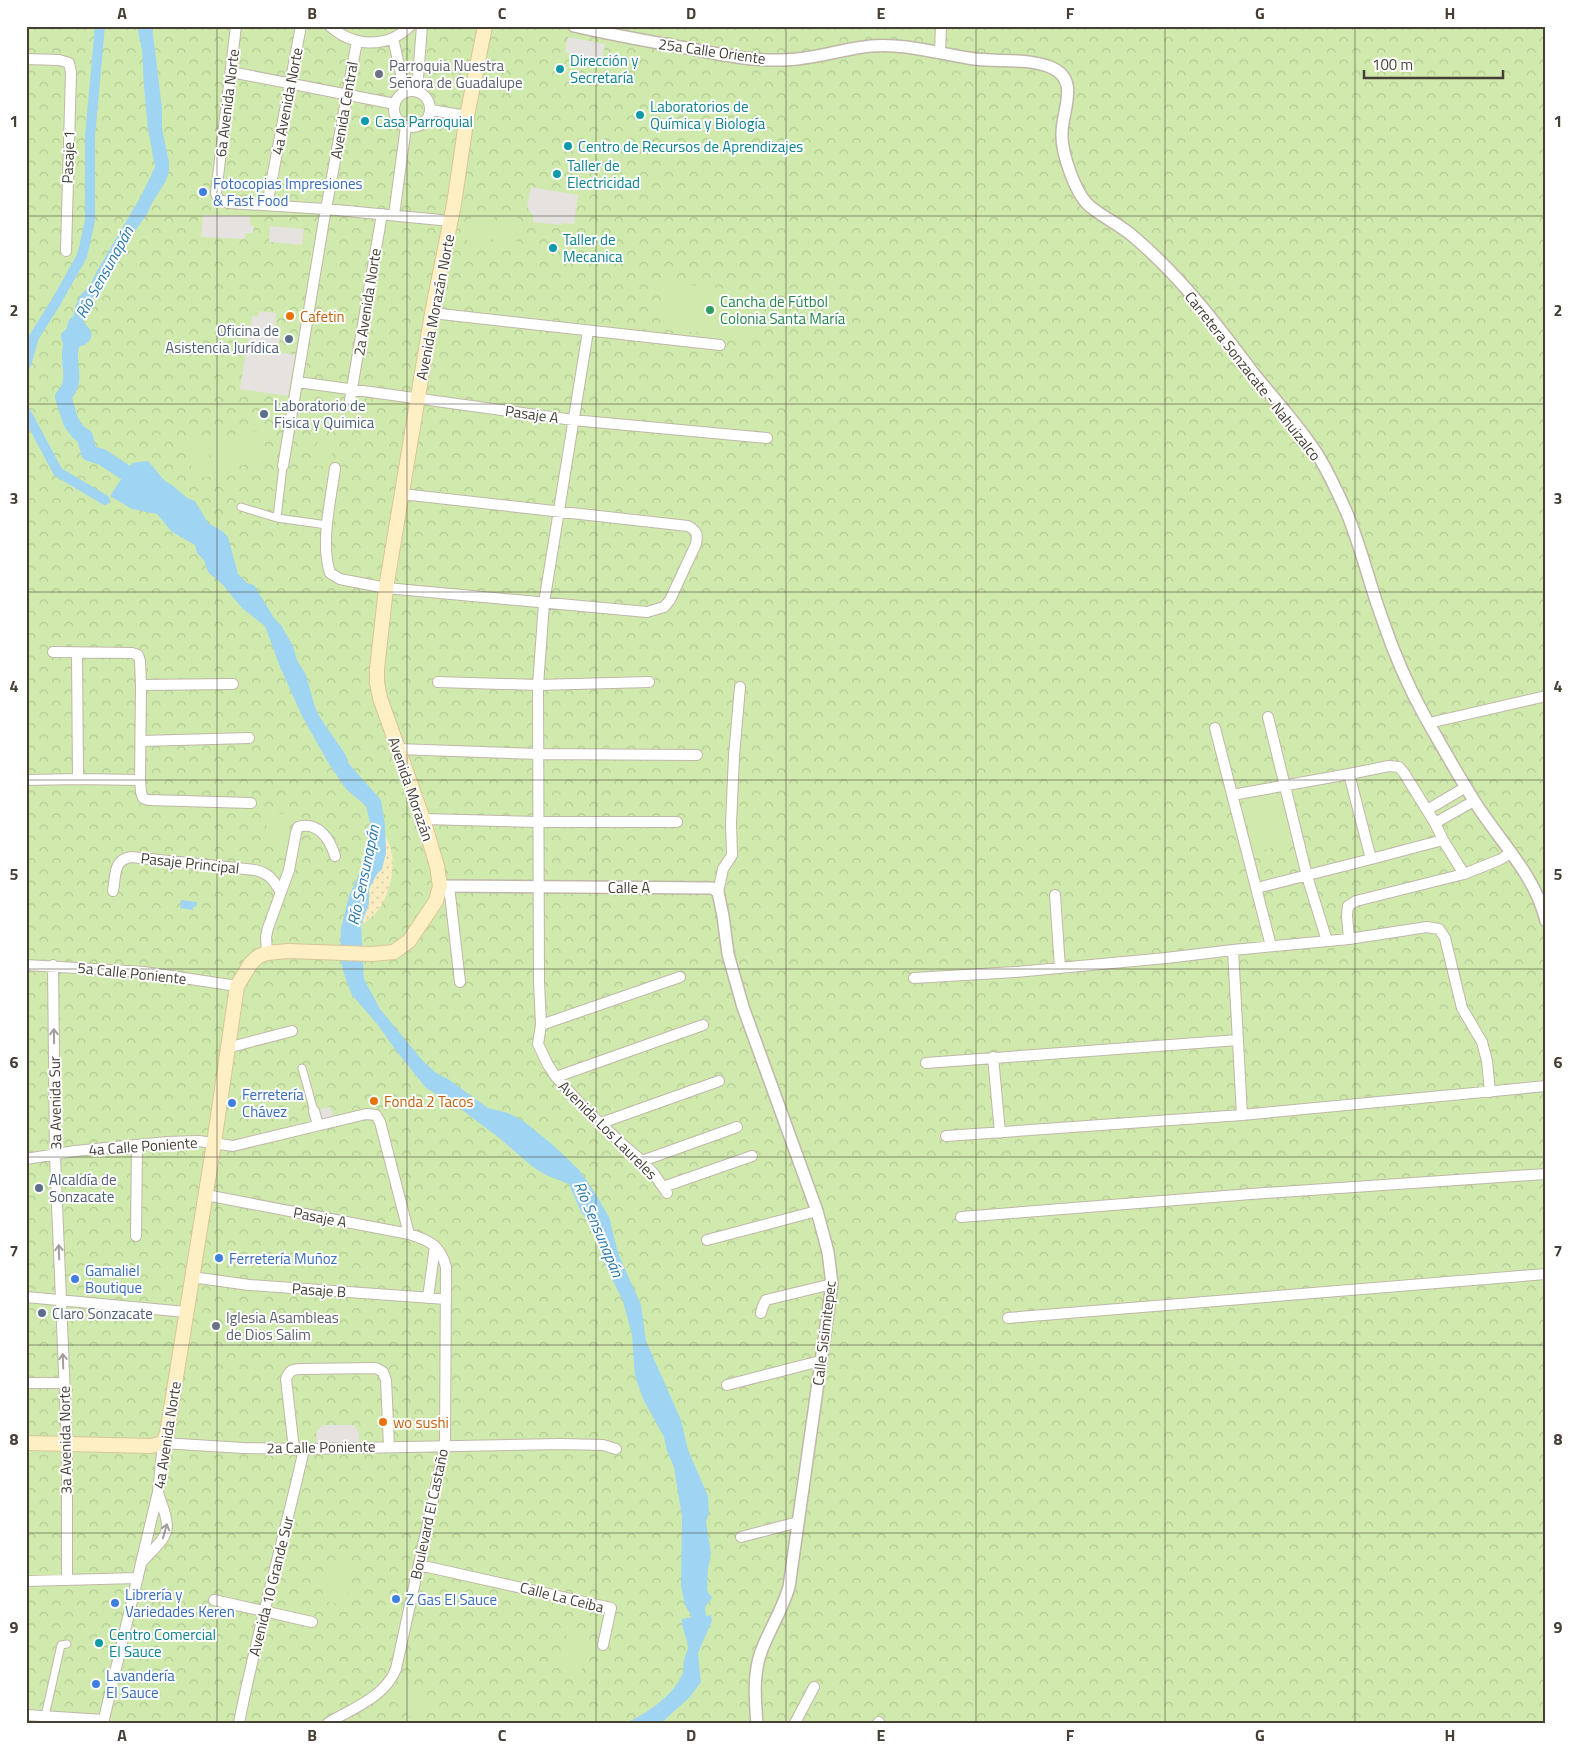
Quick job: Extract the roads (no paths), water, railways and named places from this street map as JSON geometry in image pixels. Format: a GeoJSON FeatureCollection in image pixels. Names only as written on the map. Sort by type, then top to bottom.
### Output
{"type":"FeatureCollection","features":[{"type":"Feature","properties":{"kind":"main road","name":"Avenida Morazán Norte"},"geometry":{"type":"LineString","coordinates":[[386,588],[432,313],[451,221],[467,116],[485,26]]}},
{"type":"Feature","properties":{"kind":"main road","name":"Avenida Morazán"},"geometry":{"type":"LineString","coordinates":[[386,588],[377,683],[380,698],[423,819],[444,886]]}},
{"type":"Feature","properties":{"kind":"main road"},"geometry":{"type":"LineString","coordinates":[[237,986],[251,962],[267,953],[288,951],[372,954],[394,952],[409,942],[444,886]]}},
{"type":"Feature","properties":{"kind":"main road","name":"4a Avenida Norte"},"geometry":{"type":"LineString","coordinates":[[163,1444],[167,1433],[206,1195],[237,986]]}},
{"type":"Feature","properties":{"kind":"main road","name":"2a Calle Poniente"},"geometry":{"type":"LineString","coordinates":[[26,1443],[151,1446],[163,1444]]}},
{"type":"Feature","properties":{"kind":"street","name":"6a Avenida Norte"},"geometry":{"type":"LineString","coordinates":[[236,26],[216,193],[218,199],[228,203],[267,205]]}},
{"type":"Feature","properties":{"kind":"street","name":"4a Avenida Norte"},"geometry":{"type":"LineString","coordinates":[[267,205],[301,26]]}},
{"type":"Feature","properties":{"kind":"street"},"geometry":{"type":"LineString","coordinates":[[330,26],[342,35],[357,41],[379,42],[392,38],[410,26]]}},
{"type":"Feature","properties":{"kind":"street"},"geometry":{"type":"LineString","coordinates":[[416,91],[422,26]]}},
{"type":"Feature","properties":{"kind":"street","name":"25a Calle Oriente"},"geometry":{"type":"LineString","coordinates":[[574,26],[635,39],[756,59],[799,59],[880,46],[940,52]]}},
{"type":"Feature","properties":{"kind":"street"},"geometry":{"type":"LineString","coordinates":[[940,52],[941,26]]}},
{"type":"Feature","properties":{"kind":"street"},"geometry":{"type":"LineString","coordinates":[[392,38],[405,92]]}},
{"type":"Feature","properties":{"kind":"street","name":"Avenida Central"},"geometry":{"type":"LineString","coordinates":[[283,466],[326,209],[357,41]]}},
{"type":"Feature","properties":{"kind":"street","name":"Carretera Sonzacate - Nahuizalco"},"geometry":{"type":"LineString","coordinates":[[940,52],[970,59],[1024,61],[1052,68],[1064,77],[1067,83],[1068,97],[1062,136],[1076,189],[1091,208],[1113,221],[1138,240],[1177,279],[1214,321],[1319,457],[1348,515],[1384,622],[1412,690],[1474,801],[1531,882],[1542,906],[1546,921]]}},
{"type":"Feature","properties":{"kind":"street","name":"Pasaje 1"},"geometry":{"type":"LineString","coordinates":[[26,59],[59,60],[68,63],[71,72],[66,250]]}},
{"type":"Feature","properties":{"kind":"street"},"geometry":{"type":"LineString","coordinates":[[231,72],[395,104]]}},
{"type":"Feature","properties":{"kind":"street"},"geometry":{"type":"LineString","coordinates":[[416,91],[426,97],[431,110],[427,119],[422,124],[412,127],[406,126],[396,116],[395,104],[398,97],[405,92],[416,91]]}},
{"type":"Feature","properties":{"kind":"street"},"geometry":{"type":"LineString","coordinates":[[431,110],[467,116]]}},
{"type":"Feature","properties":{"kind":"street"},"geometry":{"type":"LineString","coordinates":[[394,215],[406,126]]}},
{"type":"Feature","properties":{"kind":"street"},"geometry":{"type":"LineString","coordinates":[[267,205],[451,221]]}},
{"type":"Feature","properties":{"kind":"street","name":"2a Avenida Norte"},"geometry":{"type":"LineString","coordinates":[[351,396],[382,214]]}},
{"type":"Feature","properties":{"kind":"street"},"geometry":{"type":"LineString","coordinates":[[432,313],[720,345]]}},
{"type":"Feature","properties":{"kind":"street","name":"Avenida Los Laureles"},"geometry":{"type":"LineString","coordinates":[[588,331],[544,603],[538,685],[537,822],[541,1025],[538,1044],[556,1078],[588,1112],[642,1161],[665,1190],[752,1156]]}},
{"type":"Feature","properties":{"kind":"street","name":"Pasaje A"},"geometry":{"type":"LineString","coordinates":[[298,382],[351,396],[418,399],[573,420],[767,438]]}},
{"type":"Feature","properties":{"kind":"street"},"geometry":{"type":"LineString","coordinates":[[277,518],[283,466]]}},
{"type":"Feature","properties":{"kind":"street"},"geometry":{"type":"LineString","coordinates":[[335,468],[327,524],[326,562],[330,573],[340,580],[386,588],[647,612],[664,607],[670,600],[696,544],[698,535],[696,531],[688,526],[402,494]]}},
{"type":"Feature","properties":{"kind":"street"},"geometry":{"type":"LineString","coordinates":[[241,507],[277,518],[327,524]]}},
{"type":"Feature","properties":{"kind":"street"},"geometry":{"type":"LineString","coordinates":[[53,652],[132,652],[138,655],[141,685],[140,780],[143,798],[149,800],[251,803]]}},
{"type":"Feature","properties":{"kind":"street"},"geometry":{"type":"LineString","coordinates":[[77,653],[78,779]]}},
{"type":"Feature","properties":{"kind":"street"},"geometry":{"type":"LineString","coordinates":[[438,682],[538,685],[649,682]]}},
{"type":"Feature","properties":{"kind":"street"},"geometry":{"type":"LineString","coordinates":[[141,685],[233,684]]}},
{"type":"Feature","properties":{"kind":"street"},"geometry":{"type":"LineString","coordinates":[[718,892],[723,869],[732,855],[733,766],[740,687]]}},
{"type":"Feature","properties":{"kind":"street"},"geometry":{"type":"LineString","coordinates":[[1429,723],[1546,696]]}},
{"type":"Feature","properties":{"kind":"street"},"geometry":{"type":"LineString","coordinates":[[1268,717],[1307,876],[1327,942]]}},
{"type":"Feature","properties":{"kind":"street"},"geometry":{"type":"LineString","coordinates":[[1215,728],[1272,946]]}},
{"type":"Feature","properties":{"kind":"street"},"geometry":{"type":"LineString","coordinates":[[141,741],[249,738]]}},
{"type":"Feature","properties":{"kind":"street"},"geometry":{"type":"LineString","coordinates":[[397,749],[538,754],[697,755]]}},
{"type":"Feature","properties":{"kind":"street"},"geometry":{"type":"LineString","coordinates":[[1232,795],[1389,766],[1399,767],[1435,823],[1464,874]]}},
{"type":"Feature","properties":{"kind":"street"},"geometry":{"type":"LineString","coordinates":[[1349,774],[1371,859]]}},
{"type":"Feature","properties":{"kind":"street"},"geometry":{"type":"LineString","coordinates":[[26,780],[140,780]]}},
{"type":"Feature","properties":{"kind":"street"},"geometry":{"type":"LineString","coordinates":[[1427,810],[1466,787]]}},
{"type":"Feature","properties":{"kind":"street"},"geometry":{"type":"LineString","coordinates":[[1435,823],[1474,801]]}},
{"type":"Feature","properties":{"kind":"street"},"geometry":{"type":"LineString","coordinates":[[423,819],[537,822],[677,822]]}},
{"type":"Feature","properties":{"kind":"street"},"geometry":{"type":"LineString","coordinates":[[267,953],[266,937],[268,928],[292,858],[298,828],[304,826],[320,831],[331,844],[335,856]]}},
{"type":"Feature","properties":{"kind":"street"},"geometry":{"type":"LineString","coordinates":[[1257,888],[1443,840]]}},
{"type":"Feature","properties":{"kind":"street"},"geometry":{"type":"LineString","coordinates":[[1349,939],[1348,906],[1356,901],[1464,874],[1511,853]]}},
{"type":"Feature","properties":{"kind":"street","name":"Pasaje Principal"},"geometry":{"type":"LineString","coordinates":[[114,891],[118,863],[123,858],[131,857],[265,872],[272,878],[281,892]]}},
{"type":"Feature","properties":{"kind":"street"},"geometry":{"type":"LineString","coordinates":[[444,886],[460,982]]}},
{"type":"Feature","properties":{"kind":"street","name":"Calle A"},"geometry":{"type":"LineString","coordinates":[[444,886],[712,888],[718,892]]}},
{"type":"Feature","properties":{"kind":"street","name":"Calle Sisimitepec"},"geometry":{"type":"LineString","coordinates":[[718,892],[728,954],[743,1007],[817,1211],[828,1252],[832,1284],[789,1588],[784,1604],[760,1654],[757,1669],[756,1723]]}},
{"type":"Feature","properties":{"kind":"street"},"geometry":{"type":"LineString","coordinates":[[1055,895],[1060,968]]}},
{"type":"Feature","properties":{"kind":"street"},"geometry":{"type":"LineString","coordinates":[[914,978],[1060,968],[1327,942],[1426,927],[1439,929],[1445,938],[1462,1008],[1482,1042],[1487,1061],[1490,1092]]}},
{"type":"Feature","properties":{"kind":"street"},"geometry":{"type":"LineString","coordinates":[[1233,950],[1242,1115]]}},
{"type":"Feature","properties":{"kind":"street","name":"5a Calle Poniente"},"geometry":{"type":"LineString","coordinates":[[26,965],[53,965],[144,972],[237,986]]}},
{"type":"Feature","properties":{"kind":"street","name":"3a Avenida Sur"},"geometry":{"type":"LineString","coordinates":[[53,965],[55,1154],[61,1300]]}},
{"type":"Feature","properties":{"kind":"street"},"geometry":{"type":"LineString","coordinates":[[541,1025],[680,977]]}},
{"type":"Feature","properties":{"kind":"street"},"geometry":{"type":"LineString","coordinates":[[556,1078],[704,1024]]}},
{"type":"Feature","properties":{"kind":"street"},"geometry":{"type":"LineString","coordinates":[[227,1048],[292,1031]]}},
{"type":"Feature","properties":{"kind":"street"},"geometry":{"type":"LineString","coordinates":[[926,1063],[1238,1040]]}},
{"type":"Feature","properties":{"kind":"street"},"geometry":{"type":"LineString","coordinates":[[994,1057],[1000,1133]]}},
{"type":"Feature","properties":{"kind":"street"},"geometry":{"type":"LineString","coordinates":[[302,1068],[318,1126]]}},
{"type":"Feature","properties":{"kind":"street"},"geometry":{"type":"LineString","coordinates":[[601,1123],[719,1081]]}},
{"type":"Feature","properties":{"kind":"street"},"geometry":{"type":"LineString","coordinates":[[946,1136],[1242,1115],[1546,1086]]}},
{"type":"Feature","properties":{"kind":"street","name":"4a Calle Poniente"},"geometry":{"type":"LineString","coordinates":[[26,1159],[167,1142],[199,1141],[233,1146],[366,1114],[376,1115],[380,1122],[409,1234]]}},
{"type":"Feature","properties":{"kind":"street"},"geometry":{"type":"LineString","coordinates":[[642,1161],[737,1127]]}},
{"type":"Feature","properties":{"kind":"street"},"geometry":{"type":"LineString","coordinates":[[136,1236],[137,1145]]}},
{"type":"Feature","properties":{"kind":"street"},"geometry":{"type":"LineString","coordinates":[[961,1216],[1546,1174]]}},
{"type":"Feature","properties":{"kind":"street","name":"Pasaje A"},"geometry":{"type":"LineString","coordinates":[[206,1195],[409,1234],[434,1245]]}},
{"type":"Feature","properties":{"kind":"street"},"geometry":{"type":"LineString","coordinates":[[708,1240],[817,1211]]}},
{"type":"Feature","properties":{"kind":"street"},"geometry":{"type":"LineString","coordinates":[[428,1298],[434,1245]]}},
{"type":"Feature","properties":{"kind":"street","name":"Boulevard El Castaño"},"geometry":{"type":"LineString","coordinates":[[328,1723],[387,1686],[396,1669],[444,1446],[446,1267],[444,1256],[434,1245]]}},
{"type":"Feature","properties":{"kind":"street"},"geometry":{"type":"LineString","coordinates":[[1008,1318],[1546,1274]]}},
{"type":"Feature","properties":{"kind":"street","name":"Pasaje B"},"geometry":{"type":"LineString","coordinates":[[192,1277],[249,1285],[446,1299]]}},
{"type":"Feature","properties":{"kind":"street"},"geometry":{"type":"LineString","coordinates":[[761,1313],[762,1306],[766,1300],[832,1284]]}},
{"type":"Feature","properties":{"kind":"street"},"geometry":{"type":"LineString","coordinates":[[26,1297],[186,1312]]}},
{"type":"Feature","properties":{"kind":"street","name":"3a Avenida Norte"},"geometry":{"type":"LineString","coordinates":[[61,1300],[67,1445],[67,1579]]}},
{"type":"Feature","properties":{"kind":"street"},"geometry":{"type":"LineString","coordinates":[[727,1385],[820,1361]]}},
{"type":"Feature","properties":{"kind":"street","name":"Avenida 10 Grande Sur"},"geometry":{"type":"LineString","coordinates":[[239,1723],[264,1611],[293,1500],[299,1449],[286,1379],[289,1372],[294,1369],[376,1368],[382,1372],[386,1380],[389,1446]]}},
{"type":"Feature","properties":{"kind":"street"},"geometry":{"type":"LineString","coordinates":[[26,1383],[64,1383]]}},
{"type":"Feature","properties":{"kind":"street","name":"4a Avenida Norte"},"geometry":{"type":"LineString","coordinates":[[104,1721],[158,1492],[163,1444]]}},
{"type":"Feature","properties":{"kind":"street","name":"2a Calle Poniente"},"geometry":{"type":"LineString","coordinates":[[163,1444],[299,1449],[560,1444],[603,1445],[616,1448]]}},
{"type":"Feature","properties":{"kind":"street"},"geometry":{"type":"LineString","coordinates":[[141,1563],[164,1538],[167,1531],[168,1522],[158,1492]]}},
{"type":"Feature","properties":{"kind":"street"},"geometry":{"type":"LineString","coordinates":[[741,1537],[798,1522]]}},
{"type":"Feature","properties":{"kind":"street","name":"Calle La Ceiba"},"geometry":{"type":"LineString","coordinates":[[419,1565],[611,1608],[603,1645]]}},
{"type":"Feature","properties":{"kind":"street"},"geometry":{"type":"LineString","coordinates":[[26,1581],[138,1578]]}},
{"type":"Feature","properties":{"kind":"street"},"geometry":{"type":"LineString","coordinates":[[214,1600],[312,1622]]}},
{"type":"Feature","properties":{"kind":"street"},"geometry":{"type":"LineString","coordinates":[[45,1716],[62,1645],[68,1644]]}},
{"type":"Feature","properties":{"kind":"street"},"geometry":{"type":"LineString","coordinates":[[795,1723],[814,1687]]}},
{"type":"Feature","properties":{"kind":"street"},"geometry":{"type":"LineString","coordinates":[[26,1715],[104,1721]]}},
{"type":"Feature","properties":{"kind":"water"},"geometry":{"type":"Polygon","coordinates":[[[137,26],[152,26],[162,109],[162,129],[169,171],[166,181],[147,214],[108,270],[106,277],[87,308],[83,322],[89,328],[90,339],[82,346],[70,347],[63,343],[61,334],[72,323],[75,307],[80,296],[90,285],[141,196],[155,167],[148,129],[142,50],[137,26]]]}},
{"type":"Feature","properties":{"kind":"water"},"geometry":{"type":"Polygon","coordinates":[[[148,461],[165,481],[187,498],[195,501],[208,523],[228,537],[238,574],[247,583],[254,585],[293,646],[297,660],[306,675],[315,707],[321,719],[345,754],[349,764],[381,800],[385,825],[386,853],[382,869],[369,889],[369,904],[361,925],[364,979],[380,1009],[422,1060],[436,1073],[448,1079],[488,1108],[508,1113],[522,1120],[553,1145],[579,1170],[609,1217],[618,1253],[641,1305],[646,1341],[681,1420],[688,1450],[708,1496],[709,1513],[706,1522],[711,1553],[707,1590],[712,1598],[705,1607],[706,1616],[711,1615],[712,1621],[698,1653],[701,1682],[690,1697],[661,1723],[626,1723],[658,1704],[678,1683],[683,1673],[684,1660],[688,1649],[682,1619],[692,1617],[685,1605],[681,1586],[682,1517],[674,1467],[667,1451],[664,1437],[643,1399],[635,1376],[632,1335],[623,1301],[604,1263],[591,1225],[581,1212],[569,1184],[546,1175],[533,1167],[462,1110],[426,1088],[378,1025],[352,995],[340,958],[341,928],[349,896],[364,863],[369,839],[370,823],[366,806],[346,789],[329,764],[302,716],[280,667],[265,626],[242,608],[222,584],[208,572],[204,560],[197,553],[195,545],[172,532],[157,514],[132,509],[110,496],[132,463],[148,461]]]}},
{"type":"Feature","properties":{"kind":"water"},"geometry":{"type":"Polygon","coordinates":[[[181,900],[197,902],[196,907],[193,907],[193,910],[180,908],[181,900]]]}},
{"type":"Feature","properties":{"kind":"waterway"},"geometry":{"type":"LineString","coordinates":[[26,365],[34,337],[82,256],[90,221],[90,136],[100,26]]}},
{"type":"Feature","properties":{"kind":"waterway","name":"Río Sensunapán"},"geometry":{"type":"LineString","coordinates":[[76,324],[70,352],[71,381],[63,397],[71,422],[78,432],[85,437],[89,453],[102,457],[143,484]]}},
{"type":"Feature","properties":{"kind":"waterway"},"geometry":{"type":"LineString","coordinates":[[26,412],[58,472],[105,500]]}},
{"type":"Feature","properties":{"kind":"place","name":"Dirección y Secretaría"},"geometry":{"type":"Point","coordinates":[560,69]}},
{"type":"Feature","properties":{"kind":"place","name":"Parroquia Nuestra Señora de Guadalupe"},"geometry":{"type":"Point","coordinates":[379,74]}},
{"type":"Feature","properties":{"kind":"place","name":"Laboratorios de Química y Biología"},"geometry":{"type":"Point","coordinates":[640,115]}},
{"type":"Feature","properties":{"kind":"place","name":"Casa Parroquial"},"geometry":{"type":"Point","coordinates":[365,121]}},
{"type":"Feature","properties":{"kind":"place","name":"Centro de Recursos de Aprendizajes"},"geometry":{"type":"Point","coordinates":[568,146]}},
{"type":"Feature","properties":{"kind":"place","name":"Taller de Electricidad"},"geometry":{"type":"Point","coordinates":[557,174]}},
{"type":"Feature","properties":{"kind":"place","name":"Fotocopias Impresiones & Fast Food"},"geometry":{"type":"Point","coordinates":[203,192]}},
{"type":"Feature","properties":{"kind":"place","name":"Taller de Mecanica"},"geometry":{"type":"Point","coordinates":[553,248]}},
{"type":"Feature","properties":{"kind":"place","name":"Cancha de Fútbol Colonia Santa María"},"geometry":{"type":"Point","coordinates":[710,310]}},
{"type":"Feature","properties":{"kind":"place","name":"Cafetin"},"geometry":{"type":"Point","coordinates":[290,316]}},
{"type":"Feature","properties":{"kind":"place","name":"Oficina de Asistencia Jurídica"},"geometry":{"type":"Point","coordinates":[289,339]}},
{"type":"Feature","properties":{"kind":"place","name":"Laboratorio de Fisica y Quimica"},"geometry":{"type":"Point","coordinates":[264,414]}},
{"type":"Feature","properties":{"kind":"place","name":"Fonda 2 Tacos"},"geometry":{"type":"Point","coordinates":[374,1101]}},
{"type":"Feature","properties":{"kind":"place","name":"Ferretería Chávez"},"geometry":{"type":"Point","coordinates":[232,1103]}},
{"type":"Feature","properties":{"kind":"place","name":"Alcaldía de Sonzacate"},"geometry":{"type":"Point","coordinates":[39,1188]}},
{"type":"Feature","properties":{"kind":"place","name":"Ferretería Muñoz"},"geometry":{"type":"Point","coordinates":[219,1258]}},
{"type":"Feature","properties":{"kind":"place","name":"Gamaliel Boutique"},"geometry":{"type":"Point","coordinates":[75,1279]}},
{"type":"Feature","properties":{"kind":"place","name":"Claro Sonzacate"},"geometry":{"type":"Point","coordinates":[42,1313]}},
{"type":"Feature","properties":{"kind":"place","name":"Iglesia Asambleas de Dios Salim"},"geometry":{"type":"Point","coordinates":[216,1326]}},
{"type":"Feature","properties":{"kind":"place","name":"wo sushi"},"geometry":{"type":"Point","coordinates":[383,1422]}},
{"type":"Feature","properties":{"kind":"place","name":"Z Gas El Sauce"},"geometry":{"type":"Point","coordinates":[396,1599]}},
{"type":"Feature","properties":{"kind":"place","name":"Librería y Variedades Keren"},"geometry":{"type":"Point","coordinates":[115,1603]}},
{"type":"Feature","properties":{"kind":"place","name":"Centro Comercial El Sauce"},"geometry":{"type":"Point","coordinates":[99,1643]}},
{"type":"Feature","properties":{"kind":"place","name":"Lavandería El Sauce"},"geometry":{"type":"Point","coordinates":[96,1684]}}]}
